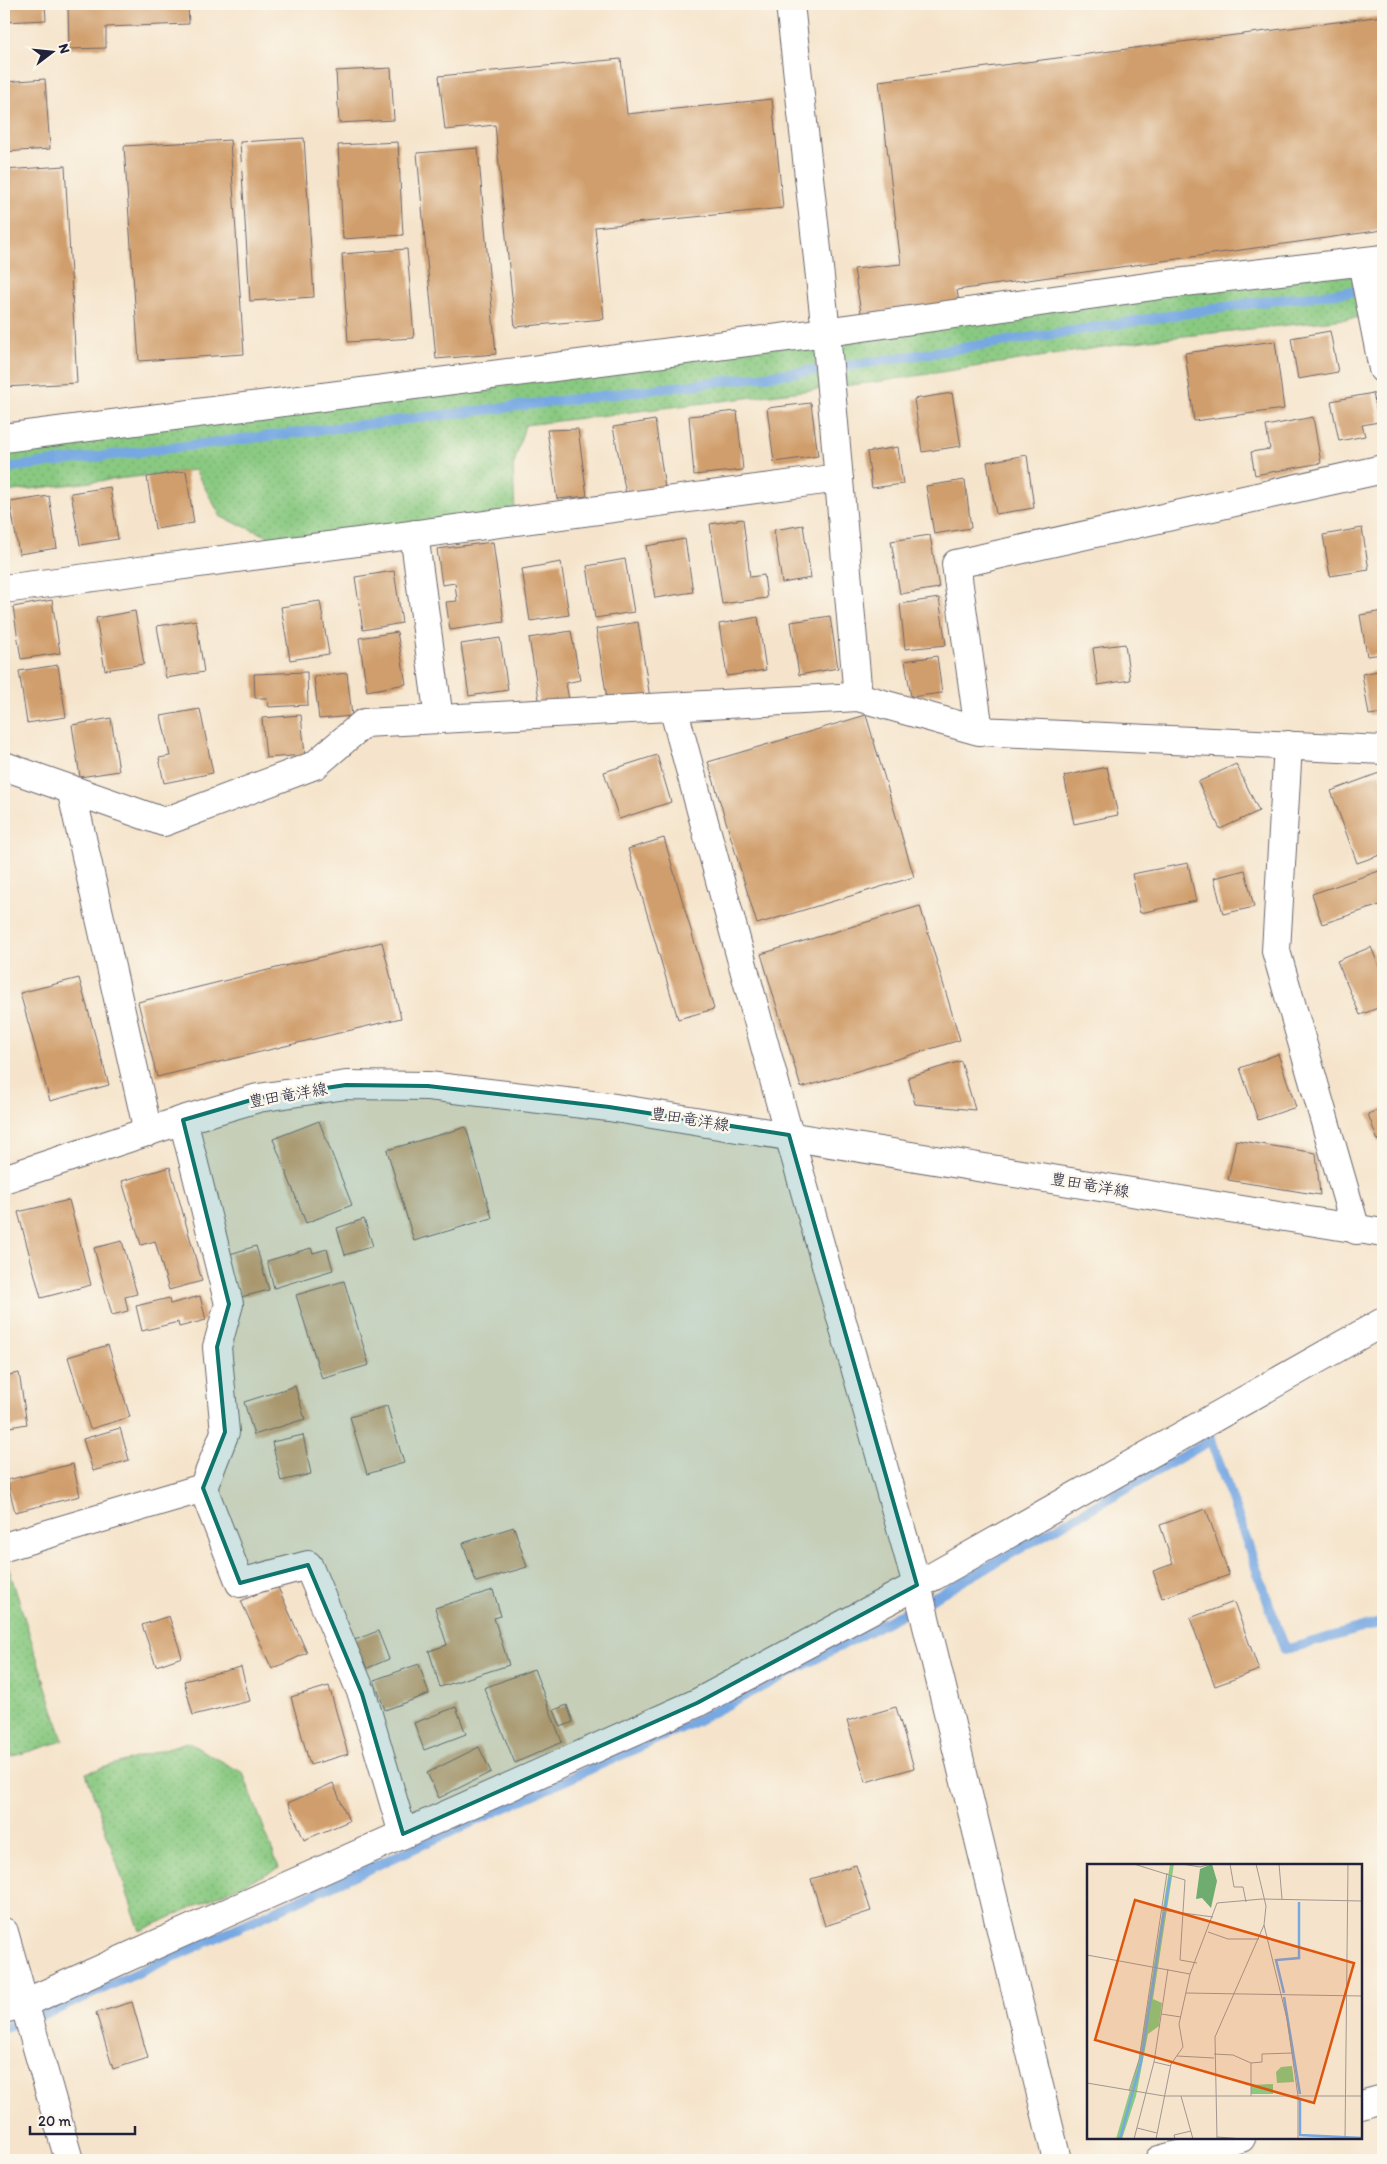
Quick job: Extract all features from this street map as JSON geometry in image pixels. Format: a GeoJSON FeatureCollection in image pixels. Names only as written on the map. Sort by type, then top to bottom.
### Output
{"type":"FeatureCollection","features":[{"type":"Feature","properties":{"kind":"street"},"geometry":{"type":"LineString","coordinates":[[790,4],[826,332],[858,697]]}},
{"type":"Feature","properties":{"kind":"street"},"geometry":{"type":"LineString","coordinates":[[4,438],[826,332],[1168,284],[1373,261],[1383,368]]}},
{"type":"Feature","properties":{"kind":"street"},"geometry":{"type":"LineString","coordinates":[[979,731],[956,564],[1383,469]]}},
{"type":"Feature","properties":{"kind":"street"},"geometry":{"type":"LineString","coordinates":[[4,589],[839,478]]}},
{"type":"Feature","properties":{"kind":"street"},"geometry":{"type":"LineString","coordinates":[[414,534],[439,719]]}},
{"type":"Feature","properties":{"kind":"street"},"geometry":{"type":"LineString","coordinates":[[4,766],[164,822],[315,765],[364,723],[858,697],[979,731],[1383,750]]}},
{"type":"Feature","properties":{"kind":"street"},"geometry":{"type":"LineString","coordinates":[[673,707],[789,1135],[917,1585],[1057,2160]]}},
{"type":"Feature","properties":{"kind":"street"},"geometry":{"type":"LineString","coordinates":[[1288,745],[1276,951],[1356,1230]]}},
{"type":"Feature","properties":{"kind":"street"},"geometry":{"type":"LineString","coordinates":[[71,790],[148,1132]]}},
{"type":"Feature","properties":{"kind":"street","name":"豊田竜洋線"},"geometry":{"type":"LineString","coordinates":[[4,1179],[183,1120],[258,1098],[337,1087],[428,1086],[609,1107],[1383,1233]]}},
{"type":"Feature","properties":{"kind":"street"},"geometry":{"type":"LineString","coordinates":[[183,1120],[229,1304],[217,1347],[226,1432],[203,1488],[240,1584],[308,1565],[362,1694],[403,1834]]}},
{"type":"Feature","properties":{"kind":"street"},"geometry":{"type":"LineString","coordinates":[[14,2006],[697,1704],[917,1585],[1383,1322]]}},
{"type":"Feature","properties":{"kind":"street"},"geometry":{"type":"LineString","coordinates":[[4,1547],[203,1488]]}},
{"type":"Feature","properties":{"kind":"street"},"geometry":{"type":"LineString","coordinates":[[4,1932],[14,2006],[69,2160]]}},
{"type":"Feature","properties":{"kind":"street"},"geometry":{"type":"LineString","coordinates":[[1362,2105],[1383,2099]]}},
{"type":"Feature","properties":{"kind":"street"},"geometry":{"type":"LineString","coordinates":[[1158,2160],[1237,2139]]}},
{"type":"Feature","properties":{"kind":"highlighted area"},"geometry":{"type":"Polygon","coordinates":[[[346,1085],[428,1086],[609,1107],[789,1135],[917,1585],[697,1703],[403,1834],[362,1694],[308,1565],[240,1583],[203,1488],[225,1432],[217,1347],[229,1304],[183,1120],[258,1098],[346,1085]]]}},
{"type":"Feature","properties":{"kind":"green space"},"geometry":{"type":"Polygon","coordinates":[[[1383,262],[1383,315],[1156,339],[876,382],[525,425],[513,467],[515,512],[299,549],[221,517],[195,470],[4,492],[4,438],[1383,262]]]}},
{"type":"Feature","properties":{"kind":"green space"},"geometry":{"type":"Polygon","coordinates":[[[4,1553],[63,1741],[4,1759],[4,1553]]]}},
{"type":"Feature","properties":{"kind":"green space"},"geometry":{"type":"Polygon","coordinates":[[[187,1742],[243,1773],[279,1868],[140,1931],[86,1773],[187,1742]]]}},
{"type":"Feature","properties":{"kind":"building"},"geometry":{"type":"Polygon","coordinates":[[[4,4],[45,4],[46,20],[4,22],[4,4]]]}},
{"type":"Feature","properties":{"kind":"building"},"geometry":{"type":"Polygon","coordinates":[[[68,4],[188,4],[189,24],[106,27],[106,48],[69,49],[68,4]]]}},
{"type":"Feature","properties":{"kind":"building"},"geometry":{"type":"Polygon","coordinates":[[[1383,16],[1383,230],[957,290],[959,303],[862,319],[854,269],[901,264],[879,81],[1383,16]]]}},
{"type":"Feature","properties":{"kind":"building"},"geometry":{"type":"Polygon","coordinates":[[[621,59],[627,114],[772,99],[783,208],[595,227],[604,319],[515,327],[495,125],[445,130],[439,76],[621,59]]]}},
{"type":"Feature","properties":{"kind":"building"},"geometry":{"type":"Polygon","coordinates":[[[391,68],[394,120],[339,123],[336,71],[391,68]]]}},
{"type":"Feature","properties":{"kind":"building"},"geometry":{"type":"Polygon","coordinates":[[[45,79],[50,149],[4,152],[4,82],[45,79]]]}},
{"type":"Feature","properties":{"kind":"building"},"geometry":{"type":"Polygon","coordinates":[[[304,138],[314,297],[250,301],[240,142],[304,138]]]}},
{"type":"Feature","properties":{"kind":"building"},"geometry":{"type":"Polygon","coordinates":[[[230,140],[244,354],[139,361],[124,146],[230,140]]]}},
{"type":"Feature","properties":{"kind":"building"},"geometry":{"type":"Polygon","coordinates":[[[398,142],[403,235],[343,239],[338,145],[398,142]]]}},
{"type":"Feature","properties":{"kind":"building"},"geometry":{"type":"Polygon","coordinates":[[[478,148],[496,354],[436,359],[417,153],[478,148]]]}},
{"type":"Feature","properties":{"kind":"building"},"geometry":{"type":"Polygon","coordinates":[[[65,166],[77,383],[4,387],[4,170],[65,166]]]}},
{"type":"Feature","properties":{"kind":"building"},"geometry":{"type":"Polygon","coordinates":[[[407,249],[414,338],[348,342],[342,254],[407,249]]]}},
{"type":"Feature","properties":{"kind":"building"},"geometry":{"type":"Polygon","coordinates":[[[1330,331],[1338,372],[1298,379],[1291,338],[1330,331]]]}},
{"type":"Feature","properties":{"kind":"building"},"geometry":{"type":"Polygon","coordinates":[[[1275,341],[1284,409],[1194,421],[1185,353],[1275,341]]]}},
{"type":"Feature","properties":{"kind":"building"},"geometry":{"type":"Polygon","coordinates":[[[952,393],[961,446],[922,452],[914,399],[952,393]]]}},
{"type":"Feature","properties":{"kind":"building"},"geometry":{"type":"Polygon","coordinates":[[[1373,393],[1379,422],[1362,425],[1365,436],[1339,441],[1331,401],[1373,393]]]}},
{"type":"Feature","properties":{"kind":"building"},"geometry":{"type":"Polygon","coordinates":[[[811,403],[818,456],[774,462],[767,408],[811,403]]]}},
{"type":"Feature","properties":{"kind":"building"},"geometry":{"type":"Polygon","coordinates":[[[737,411],[743,470],[694,475],[689,416],[737,411]]]}},
{"type":"Feature","properties":{"kind":"building"},"geometry":{"type":"Polygon","coordinates":[[[1313,417],[1321,463],[1255,475],[1251,452],[1270,449],[1266,426],[1313,417]]]}},
{"type":"Feature","properties":{"kind":"building"},"geometry":{"type":"Polygon","coordinates":[[[655,420],[665,488],[626,494],[613,427],[655,420]]]}},
{"type":"Feature","properties":{"kind":"building"},"geometry":{"type":"Polygon","coordinates":[[[578,429],[587,496],[557,499],[547,430],[578,429]]]}},
{"type":"Feature","properties":{"kind":"building"},"geometry":{"type":"Polygon","coordinates":[[[898,447],[903,484],[872,488],[867,452],[898,447]]]}},
{"type":"Feature","properties":{"kind":"building"},"geometry":{"type":"Polygon","coordinates":[[[1027,455],[1034,508],[996,514],[987,462],[1027,455]]]}},
{"type":"Feature","properties":{"kind":"building"},"geometry":{"type":"Polygon","coordinates":[[[186,471],[194,523],[155,529],[147,477],[186,471]]]}},
{"type":"Feature","properties":{"kind":"building"},"geometry":{"type":"Polygon","coordinates":[[[965,480],[971,528],[934,534],[926,486],[965,480]]]}},
{"type":"Feature","properties":{"kind":"building"},"geometry":{"type":"Polygon","coordinates":[[[110,487],[118,539],[80,545],[71,493],[110,487]]]}},
{"type":"Feature","properties":{"kind":"building"},"geometry":{"type":"Polygon","coordinates":[[[49,496],[57,548],[19,554],[10,502],[49,496]]]}},
{"type":"Feature","properties":{"kind":"building"},"geometry":{"type":"Polygon","coordinates":[[[743,519],[750,577],[764,575],[767,598],[722,604],[710,524],[743,519]]]}},
{"type":"Feature","properties":{"kind":"building"},"geometry":{"type":"Polygon","coordinates":[[[803,525],[811,578],[782,583],[774,530],[803,525]]]}},
{"type":"Feature","properties":{"kind":"building"},"geometry":{"type":"Polygon","coordinates":[[[1362,528],[1369,570],[1330,576],[1323,535],[1362,528]]]}},
{"type":"Feature","properties":{"kind":"building"},"geometry":{"type":"Polygon","coordinates":[[[930,535],[939,588],[900,594],[891,541],[930,535]]]}},
{"type":"Feature","properties":{"kind":"building"},"geometry":{"type":"Polygon","coordinates":[[[685,539],[693,592],[655,598],[646,546],[685,539]]]}},
{"type":"Feature","properties":{"kind":"building"},"geometry":{"type":"Polygon","coordinates":[[[493,542],[504,622],[450,630],[446,602],[457,601],[455,583],[442,585],[437,549],[493,542]]]}},
{"type":"Feature","properties":{"kind":"building"},"geometry":{"type":"Polygon","coordinates":[[[625,559],[634,612],[595,618],[587,566],[625,559]]]}},
{"type":"Feature","properties":{"kind":"building"},"geometry":{"type":"Polygon","coordinates":[[[561,562],[569,615],[530,621],[522,569],[561,562]]]}},
{"type":"Feature","properties":{"kind":"building"},"geometry":{"type":"Polygon","coordinates":[[[394,571],[402,623],[363,630],[355,577],[394,571]]]}},
{"type":"Feature","properties":{"kind":"building"},"geometry":{"type":"Polygon","coordinates":[[[939,598],[946,645],[905,649],[900,604],[939,598]]]}},
{"type":"Feature","properties":{"kind":"building"},"geometry":{"type":"Polygon","coordinates":[[[52,600],[60,653],[21,659],[13,607],[52,600]]]}},
{"type":"Feature","properties":{"kind":"building"},"geometry":{"type":"Polygon","coordinates":[[[320,601],[329,654],[290,660],[281,607],[320,601]]]}},
{"type":"Feature","properties":{"kind":"building"},"geometry":{"type":"Polygon","coordinates":[[[135,611],[144,664],[105,670],[96,618],[135,611]]]}},
{"type":"Feature","properties":{"kind":"building"},"geometry":{"type":"Polygon","coordinates":[[[1383,611],[1383,654],[1367,656],[1360,615],[1383,611]]]}},
{"type":"Feature","properties":{"kind":"building"},"geometry":{"type":"Polygon","coordinates":[[[830,616],[838,668],[799,675],[791,622],[830,616]]]}},
{"type":"Feature","properties":{"kind":"building"},"geometry":{"type":"Polygon","coordinates":[[[758,617],[766,670],[727,676],[719,624],[758,617]]]}},
{"type":"Feature","properties":{"kind":"building"},"geometry":{"type":"Polygon","coordinates":[[[196,620],[204,672],[166,678],[157,626],[196,620]]]}},
{"type":"Feature","properties":{"kind":"building"},"geometry":{"type":"Polygon","coordinates":[[[638,622],[650,698],[608,705],[596,629],[638,622]]]}},
{"type":"Feature","properties":{"kind":"building"},"geometry":{"type":"Polygon","coordinates":[[[571,631],[580,680],[566,683],[569,700],[540,705],[529,638],[571,631]]]}},
{"type":"Feature","properties":{"kind":"building"},"geometry":{"type":"Polygon","coordinates":[[[397,632],[406,684],[367,691],[359,638],[397,632]]]}},
{"type":"Feature","properties":{"kind":"building"},"geometry":{"type":"Polygon","coordinates":[[[500,638],[508,690],[469,696],[461,644],[500,638]]]}},
{"type":"Feature","properties":{"kind":"building"},"geometry":{"type":"Polygon","coordinates":[[[1125,644],[1130,680],[1098,685],[1093,648],[1125,644]]]}},
{"type":"Feature","properties":{"kind":"building"},"geometry":{"type":"Polygon","coordinates":[[[937,656],[942,693],[911,697],[905,661],[937,656]]]}},
{"type":"Feature","properties":{"kind":"building"},"geometry":{"type":"Polygon","coordinates":[[[58,665],[66,717],[27,723],[19,671],[58,665]]]}},
{"type":"Feature","properties":{"kind":"building"},"geometry":{"type":"Polygon","coordinates":[[[1383,670],[1383,713],[1369,715],[1362,674],[1383,670]]]}},
{"type":"Feature","properties":{"kind":"building"},"geometry":{"type":"Polygon","coordinates":[[[307,672],[308,705],[269,707],[267,698],[255,698],[254,674],[307,672]]]}},
{"type":"Feature","properties":{"kind":"building"},"geometry":{"type":"Polygon","coordinates":[[[347,673],[352,716],[319,719],[314,677],[347,673]]]}},
{"type":"Feature","properties":{"kind":"building"},"geometry":{"type":"Polygon","coordinates":[[[200,709],[213,773],[164,783],[159,758],[170,756],[161,716],[200,709]]]}},
{"type":"Feature","properties":{"kind":"building"},"geometry":{"type":"Polygon","coordinates":[[[301,715],[305,755],[266,758],[262,718],[301,715]]]}},
{"type":"Feature","properties":{"kind":"building"},"geometry":{"type":"Polygon","coordinates":[[[866,715],[914,877],[757,924],[708,762],[866,715]]]}},
{"type":"Feature","properties":{"kind":"building"},"geometry":{"type":"Polygon","coordinates":[[[111,718],[119,771],[80,777],[72,725],[111,718]]]}},
{"type":"Feature","properties":{"kind":"building"},"geometry":{"type":"Polygon","coordinates":[[[657,755],[671,802],[619,819],[604,772],[657,755]]]}},
{"type":"Feature","properties":{"kind":"building"},"geometry":{"type":"Polygon","coordinates":[[[1236,764],[1259,811],[1220,829],[1198,782],[1236,764]]]}},
{"type":"Feature","properties":{"kind":"building"},"geometry":{"type":"Polygon","coordinates":[[[1107,767],[1118,815],[1074,824],[1064,776],[1107,767]]]}},
{"type":"Feature","properties":{"kind":"building"},"geometry":{"type":"Polygon","coordinates":[[[1379,773],[1383,784],[1383,854],[1357,863],[1331,791],[1379,773]]]}},
{"type":"Feature","properties":{"kind":"building"},"geometry":{"type":"Polygon","coordinates":[[[664,838],[714,1009],[678,1019],[628,849],[664,838]]]}},
{"type":"Feature","properties":{"kind":"building"},"geometry":{"type":"Polygon","coordinates":[[[1188,863],[1196,901],[1140,913],[1132,874],[1188,863]]]}},
{"type":"Feature","properties":{"kind":"building"},"geometry":{"type":"Polygon","coordinates":[[[1245,870],[1254,907],[1223,914],[1214,878],[1245,870]]]}},
{"type":"Feature","properties":{"kind":"building"},"geometry":{"type":"Polygon","coordinates":[[[1382,870],[1383,904],[1322,924],[1312,894],[1382,870]]]}},
{"type":"Feature","properties":{"kind":"building"},"geometry":{"type":"Polygon","coordinates":[[[920,906],[960,1040],[801,1088],[761,954],[920,906]]]}},
{"type":"Feature","properties":{"kind":"building"},"geometry":{"type":"Polygon","coordinates":[[[382,942],[401,1018],[157,1077],[138,1002],[382,942]]]}},
{"type":"Feature","properties":{"kind":"building"},"geometry":{"type":"Polygon","coordinates":[[[1371,947],[1383,976],[1383,1006],[1360,1015],[1337,961],[1371,947]]]}},
{"type":"Feature","properties":{"kind":"building"},"geometry":{"type":"Polygon","coordinates":[[[79,978],[109,1085],[50,1101],[20,993],[79,978]]]}},
{"type":"Feature","properties":{"kind":"building"},"geometry":{"type":"Polygon","coordinates":[[[1278,1054],[1296,1107],[1258,1120],[1240,1068],[1278,1054]]]}},
{"type":"Feature","properties":{"kind":"building"},"geometry":{"type":"Polygon","coordinates":[[[961,1061],[975,1110],[915,1104],[908,1077],[961,1061]]]}},
{"type":"Feature","properties":{"kind":"building"},"geometry":{"type":"Polygon","coordinates":[[[1383,1108],[1383,1139],[1378,1141],[1368,1114],[1383,1108]]]}},
{"type":"Feature","properties":{"kind":"building"},"geometry":{"type":"Polygon","coordinates":[[[319,1121],[352,1205],[306,1223],[273,1139],[319,1121]]]}},
{"type":"Feature","properties":{"kind":"building"},"geometry":{"type":"Polygon","coordinates":[[[466,1127],[492,1218],[414,1241],[387,1150],[466,1127]]]}},
{"type":"Feature","properties":{"kind":"building"},"geometry":{"type":"Polygon","coordinates":[[[1236,1140],[1316,1153],[1320,1195],[1228,1180],[1236,1140]]]}},
{"type":"Feature","properties":{"kind":"building"},"geometry":{"type":"Polygon","coordinates":[[[170,1167],[202,1281],[169,1290],[155,1241],[141,1245],[122,1181],[170,1167]]]}},
{"type":"Feature","properties":{"kind":"building"},"geometry":{"type":"Polygon","coordinates":[[[69,1200],[91,1285],[41,1298],[18,1212],[69,1200]]]}},
{"type":"Feature","properties":{"kind":"building"},"geometry":{"type":"Polygon","coordinates":[[[364,1219],[373,1246],[345,1255],[337,1228],[364,1219]]]}},
{"type":"Feature","properties":{"kind":"building"},"geometry":{"type":"Polygon","coordinates":[[[122,1241],[137,1294],[125,1297],[128,1311],[112,1315],[94,1248],[122,1241]]]}},
{"type":"Feature","properties":{"kind":"building"},"geometry":{"type":"Polygon","coordinates":[[[256,1246],[269,1290],[241,1297],[230,1254],[256,1246]]]}},
{"type":"Feature","properties":{"kind":"building"},"geometry":{"type":"Polygon","coordinates":[[[311,1248],[313,1253],[327,1249],[333,1270],[274,1288],[267,1261],[311,1248]]]}},
{"type":"Feature","properties":{"kind":"building"},"geometry":{"type":"Polygon","coordinates":[[[344,1281],[369,1365],[322,1379],[296,1295],[344,1281]]]}},
{"type":"Feature","properties":{"kind":"building"},"geometry":{"type":"Polygon","coordinates":[[[200,1296],[206,1320],[179,1327],[178,1322],[142,1331],[136,1306],[169,1298],[170,1304],[200,1296]]]}},
{"type":"Feature","properties":{"kind":"building"},"geometry":{"type":"Polygon","coordinates":[[[108,1345],[130,1417],[90,1429],[68,1357],[108,1345]]]}},
{"type":"Feature","properties":{"kind":"building"},"geometry":{"type":"Polygon","coordinates":[[[19,1373],[27,1424],[4,1428],[4,1376],[19,1373]]]}},
{"type":"Feature","properties":{"kind":"building"},"geometry":{"type":"Polygon","coordinates":[[[295,1386],[305,1419],[254,1435],[244,1402],[295,1386]]]}},
{"type":"Feature","properties":{"kind":"building"},"geometry":{"type":"Polygon","coordinates":[[[387,1406],[404,1463],[367,1474],[350,1417],[387,1406]]]}},
{"type":"Feature","properties":{"kind":"building"},"geometry":{"type":"Polygon","coordinates":[[[120,1428],[129,1460],[93,1471],[83,1439],[120,1428]]]}},
{"type":"Feature","properties":{"kind":"building"},"geometry":{"type":"Polygon","coordinates":[[[303,1435],[311,1474],[281,1481],[272,1442],[303,1435]]]}},
{"type":"Feature","properties":{"kind":"building"},"geometry":{"type":"Polygon","coordinates":[[[73,1464],[80,1496],[15,1512],[7,1480],[73,1464]]]}},
{"type":"Feature","properties":{"kind":"building"},"geometry":{"type":"Polygon","coordinates":[[[1206,1509],[1229,1575],[1162,1598],[1153,1571],[1173,1564],[1160,1525],[1206,1509]]]}},
{"type":"Feature","properties":{"kind":"building"},"geometry":{"type":"Polygon","coordinates":[[[514,1527],[527,1567],[476,1582],[463,1543],[514,1527]]]}},
{"type":"Feature","properties":{"kind":"building"},"geometry":{"type":"Polygon","coordinates":[[[277,1585],[307,1653],[272,1669],[241,1601],[277,1585]]]}},
{"type":"Feature","properties":{"kind":"building"},"geometry":{"type":"Polygon","coordinates":[[[493,1590],[501,1616],[494,1618],[509,1665],[440,1687],[429,1651],[447,1645],[435,1608],[493,1590]]]}},
{"type":"Feature","properties":{"kind":"building"},"geometry":{"type":"Polygon","coordinates":[[[1234,1602],[1259,1670],[1215,1686],[1190,1618],[1234,1602]]]}},
{"type":"Feature","properties":{"kind":"building"},"geometry":{"type":"Polygon","coordinates":[[[169,1616],[182,1657],[156,1666],[142,1625],[169,1616]]]}},
{"type":"Feature","properties":{"kind":"building"},"geometry":{"type":"Polygon","coordinates":[[[378,1631],[389,1659],[363,1670],[352,1641],[378,1631]]]}},
{"type":"Feature","properties":{"kind":"building"},"geometry":{"type":"Polygon","coordinates":[[[419,1664],[429,1694],[385,1710],[374,1680],[419,1664]]]}},
{"type":"Feature","properties":{"kind":"building"},"geometry":{"type":"Polygon","coordinates":[[[241,1667],[250,1701],[193,1715],[184,1681],[241,1667]]]}},
{"type":"Feature","properties":{"kind":"building"},"geometry":{"type":"Polygon","coordinates":[[[534,1669],[562,1742],[515,1763],[484,1688],[534,1669]]]}},
{"type":"Feature","properties":{"kind":"building"},"geometry":{"type":"Polygon","coordinates":[[[329,1686],[348,1754],[310,1765],[291,1697],[329,1686]]]}},
{"type":"Feature","properties":{"kind":"building"},"geometry":{"type":"Polygon","coordinates":[[[567,1705],[573,1722],[561,1727],[554,1710],[567,1705]]]}},
{"type":"Feature","properties":{"kind":"building"},"geometry":{"type":"Polygon","coordinates":[[[456,1707],[466,1734],[424,1750],[414,1723],[456,1707]]]}},
{"type":"Feature","properties":{"kind":"building"},"geometry":{"type":"Polygon","coordinates":[[[896,1707],[914,1768],[866,1782],[847,1721],[896,1707]]]}},
{"type":"Feature","properties":{"kind":"building"},"geometry":{"type":"Polygon","coordinates":[[[479,1747],[491,1772],[439,1798],[427,1773],[479,1747]]]}},
{"type":"Feature","properties":{"kind":"building"},"geometry":{"type":"Polygon","coordinates":[[[333,1783],[349,1821],[304,1840],[288,1803],[333,1783]]]}},
{"type":"Feature","properties":{"kind":"building"},"geometry":{"type":"Polygon","coordinates":[[[856,1865],[871,1911],[825,1926],[811,1879],[856,1865]]]}},
{"type":"Feature","properties":{"kind":"building"},"geometry":{"type":"Polygon","coordinates":[[[132,2002],[148,2058],[113,2069],[96,2013],[132,2002]]]}},
{"type":"Feature","properties":{"kind":"waterway"},"geometry":{"type":"LineString","coordinates":[[4,468],[840,367],[1252,303],[1383,288]]}},
{"type":"Feature","properties":{"kind":"waterway"},"geometry":{"type":"LineString","coordinates":[[4,2028],[60,2008],[690,1724],[938,1595],[1211,1440],[1285,1650],[1383,1622]]}}]}
